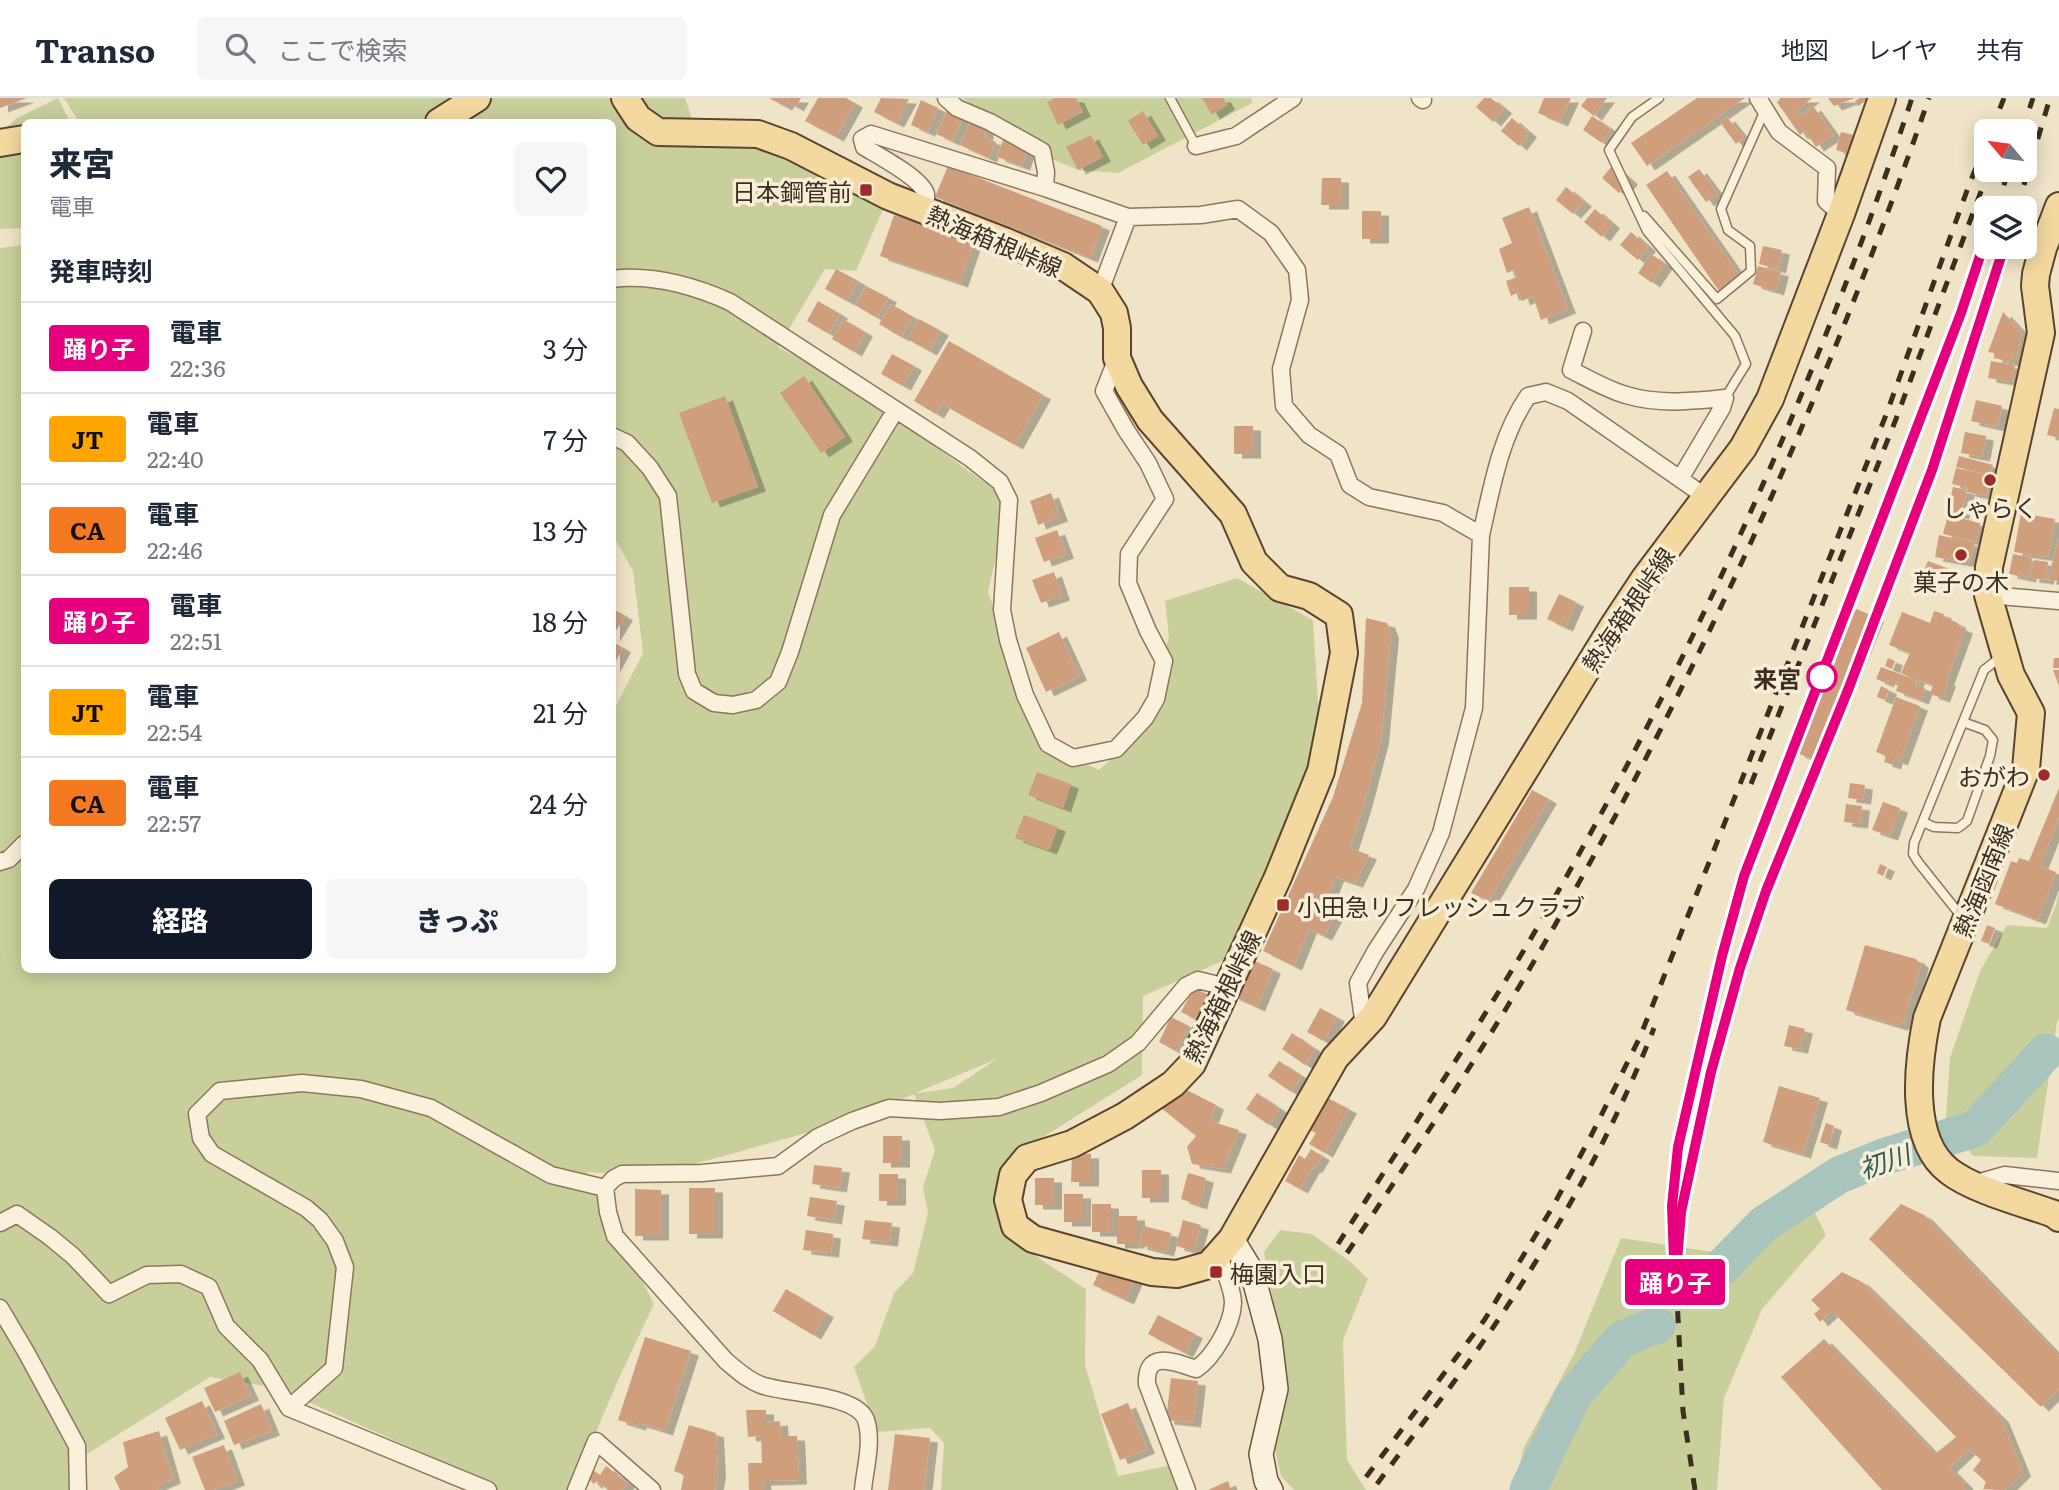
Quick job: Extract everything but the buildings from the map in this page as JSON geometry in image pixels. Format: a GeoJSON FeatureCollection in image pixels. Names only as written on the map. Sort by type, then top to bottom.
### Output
{"type":"FeatureCollection","features":[{"type":"Feature","properties":{"kind":"main road"},"geometry":{"type":"LineString","coordinates":[[444,119],[477,98]]}},
{"type":"Feature","properties":{"kind":"main road","name":"熱海箱根峠線"},"geometry":{"type":"LineString","coordinates":[[625,98],[638,118],[659,132],[758,134],[791,146],[888,196],[1063,266],[1100,291],[1114,313],[1117,358],[1129,386],[1150,420],[1233,514],[1254,562],[1280,588],[1309,596],[1339,615],[1344,653],[1321,771],[1278,877],[1192,1064],[1173,1084],[1125,1116],[1072,1144],[1027,1158],[1013,1175],[1008,1200],[1016,1226],[1033,1239],[1152,1272],[1177,1274],[1209,1265],[1225,1247],[1335,1058],[1380,1005],[1612,628],[1645,578],[1743,448],[1770,399],[1882,98]]}},
{"type":"Feature","properties":{"kind":"main road"},"geometry":{"type":"LineString","coordinates":[[0,143],[21,140]]}},
{"type":"Feature","properties":{"kind":"main road"},"geometry":{"type":"LineString","coordinates":[[2047,284],[2043,248],[2059,206]]}},
{"type":"Feature","properties":{"kind":"main road","name":"熱海函南線"},"geometry":{"type":"LineString","coordinates":[[2047,284],[2041,333],[1989,567],[1988,595],[2004,654],[2011,675],[2031,713],[2026,769],[1927,1018],[1920,1048],[1920,1119],[1931,1149],[1949,1171],[1973,1184],[2059,1218]]}},
{"type":"Feature","properties":{"kind":"street"},"geometry":{"type":"LineString","coordinates":[[946,98],[957,108],[990,122],[1042,151],[1046,172],[1045,188]]}},
{"type":"Feature","properties":{"kind":"street"},"geometry":{"type":"LineString","coordinates":[[1196,146],[1236,136],[1293,98]]}},
{"type":"Feature","properties":{"kind":"street"},"geometry":{"type":"LineString","coordinates":[[1762,104],[1779,132],[1828,168],[1826,201],[1841,214]]}},
{"type":"Feature","properties":{"kind":"street"},"geometry":{"type":"LineString","coordinates":[[924,210],[927,197],[922,186],[897,166],[864,147],[862,139],[871,134],[1128,217],[1201,215],[1238,209],[1271,233],[1297,270],[1300,300],[1281,369],[1284,406],[1309,435],[1338,454],[1350,485],[1368,498],[1443,513],[1481,535]]}},
{"type":"Feature","properties":{"kind":"street"},"geometry":{"type":"LineString","coordinates":[[1100,291],[1128,217]]}},
{"type":"Feature","properties":{"kind":"street"},"geometry":{"type":"LineString","coordinates":[[616,279],[645,278],[699,288],[730,302],[970,458],[1000,482],[1009,500],[1002,610],[1008,640],[1025,695],[1048,744],[1073,758],[1116,749],[1145,718],[1156,699],[1164,661],[1128,583],[1129,554],[1165,499],[1148,463],[1104,391],[1117,358]]}},
{"type":"Feature","properties":{"kind":"street"},"geometry":{"type":"LineString","coordinates":[[1583,331],[1571,370],[1625,395],[1649,401],[1683,402],[1725,398],[1722,408],[1680,479]]}},
{"type":"Feature","properties":{"kind":"street"},"geometry":{"type":"LineString","coordinates":[[1364,1026],[1358,983],[1416,889],[1441,833],[1474,708],[1481,535],[1498,461],[1518,411],[1528,396],[1546,392],[1568,401],[1706,497]]}},
{"type":"Feature","properties":{"kind":"street"},"geometry":{"type":"LineString","coordinates":[[616,438],[627,443],[650,468],[668,496],[687,674],[694,691],[714,703],[733,705],[755,700],[778,682],[790,652],[832,515],[895,411]]}},
{"type":"Feature","properties":{"kind":"street"},"geometry":{"type":"LineString","coordinates":[[1988,595],[2059,601]]}},
{"type":"Feature","properties":{"kind":"street"},"geometry":{"type":"LineString","coordinates":[[0,862],[9,859],[21,847]]}},
{"type":"Feature","properties":{"kind":"street"},"geometry":{"type":"LineString","coordinates":[[863,1490],[870,1435],[865,1416],[847,1402],[762,1385],[743,1376],[726,1361],[615,1237],[605,1188],[622,1174],[702,1173],[778,1166],[818,1138],[852,1121],[889,1108],[940,1111],[999,1107],[1041,1093],[1108,1064],[1138,1043],[1186,986],[1198,980],[1226,987]]}},
{"type":"Feature","properties":{"kind":"street"},"geometry":{"type":"LineString","coordinates":[[289,1408],[334,1368],[345,1267],[334,1241],[320,1220],[306,1208],[212,1154],[201,1138],[197,1114],[220,1091],[302,1083],[361,1089],[430,1108],[551,1175],[605,1188]]}},
{"type":"Feature","properties":{"kind":"street"},"geometry":{"type":"LineString","coordinates":[[1973,1184],[2005,1175],[2059,1181]]}},
{"type":"Feature","properties":{"kind":"street"},"geometry":{"type":"LineString","coordinates":[[0,1223],[17,1214],[73,1256],[109,1294],[147,1275],[181,1274],[209,1287],[226,1326],[260,1360],[289,1408],[488,1490]]}},
{"type":"Feature","properties":{"kind":"street"},"geometry":{"type":"LineString","coordinates":[[1187,1490],[1147,1384],[1147,1373],[1151,1364],[1158,1360],[1196,1369],[1207,1362],[1219,1345],[1233,1302],[1225,1247]]}},
{"type":"Feature","properties":{"kind":"street"},"geometry":{"type":"LineString","coordinates":[[1225,1247],[1252,1272],[1270,1339],[1276,1389],[1261,1454],[1266,1481],[1271,1490]]}},
{"type":"Feature","properties":{"kind":"street"},"geometry":{"type":"LineString","coordinates":[[0,1308],[77,1446],[78,1490]]}},
{"type":"Feature","properties":{"kind":"street"},"geometry":{"type":"LineString","coordinates":[[576,1490],[596,1441],[652,1490]]}},
{"type":"Feature","properties":{"kind":"lane"},"geometry":{"type":"LineString","coordinates":[[1170,98],[1196,146]]}},
{"type":"Feature","properties":{"kind":"lane"},"geometry":{"type":"LineString","coordinates":[[1660,98],[1632,117],[1609,150],[1640,211],[1647,231],[1735,337],[1746,364],[1725,398]]}},
{"type":"Feature","properties":{"kind":"lane"},"geometry":{"type":"LineString","coordinates":[[1640,211],[1717,299],[1751,271],[1750,246],[1728,230],[1721,209],[1762,104]]}},
{"type":"Feature","properties":{"kind":"lane"},"geometry":{"type":"LineString","coordinates":[[1965,921],[1918,862],[1913,854],[1914,843],[1984,670],[2004,654]]}},
{"type":"Feature","properties":{"kind":"lane"},"geometry":{"type":"LineString","coordinates":[[1923,822],[1934,827],[1958,828],[1967,821],[1993,740],[1985,730],[1963,722]]}},
{"type":"Feature","properties":{"kind":"green space"},"geometry":{"type":"Polygon","coordinates":[[[58,98],[68,119],[21,119],[21,228],[0,229],[0,133],[17,118],[58,98]]]}},
{"type":"Feature","properties":{"kind":"green space"},"geometry":{"type":"Polygon","coordinates":[[[64,98],[685,98],[693,122],[887,200],[856,271],[825,269],[778,347],[867,400],[1009,500],[988,592],[1046,747],[1099,770],[1146,729],[1169,636],[1165,601],[1237,578],[1313,620],[1320,734],[1289,821],[1227,959],[1143,996],[1142,1075],[1029,1146],[1010,1208],[1031,1253],[1086,1289],[1085,1365],[1118,1476],[1182,1463],[1185,1490],[941,1490],[944,1443],[930,1428],[877,1432],[854,1367],[875,1346],[894,1293],[913,1273],[928,1213],[923,1187],[935,1150],[914,1094],[850,1121],[651,1176],[587,1172],[654,1304],[571,1490],[479,1490],[453,1482],[452,1466],[277,1388],[210,1377],[74,1462],[84,1490],[0,1490],[0,248],[21,245],[21,973],[616,973],[616,706],[643,653],[633,571],[616,540],[616,119],[77,119],[64,98]],[[997,1059],[918,1092],[953,1088],[997,1059]]]}},
{"type":"Feature","properties":{"kind":"green space"},"geometry":{"type":"Polygon","coordinates":[[[963,98],[1251,98],[1252,103],[1118,173],[1078,170],[1028,149],[963,98]]]}},
{"type":"Feature","properties":{"kind":"green space"},"geometry":{"type":"Polygon","coordinates":[[[2059,891],[2059,1018],[2037,1158],[1973,1156],[1946,1117],[1950,1058],[1980,971],[2007,925],[2047,928],[2059,891]]]}},
{"type":"Feature","properties":{"kind":"green space"},"geometry":{"type":"Polygon","coordinates":[[[1815,1213],[1826,1235],[1762,1309],[1724,1398],[1717,1490],[1513,1490],[1524,1447],[1574,1354],[1621,1238],[1727,1254],[1815,1213]]]}},
{"type":"Feature","properties":{"kind":"green space"},"geometry":{"type":"Polygon","coordinates":[[[1280,1230],[1312,1234],[1353,1264],[1368,1279],[1343,1340],[1347,1460],[1366,1490],[1294,1490],[1281,1476],[1275,1450],[1285,1386],[1264,1252],[1280,1230]]]}},
{"type":"Feature","properties":{"kind":"waterway","name":"初川"},"geometry":{"type":"LineString","coordinates":[[1720,1269],[1764,1224],[1839,1175],[1886,1156],[1975,1129],[2046,1052]]}},
{"type":"Feature","properties":{"kind":"waterway","name":"初川"},"geometry":{"type":"LineString","coordinates":[[1528,1490],[1573,1396],[1622,1339],[1657,1325]]}},
{"type":"Feature","properties":{"kind":"railway"},"geometry":{"type":"LineString","coordinates":[[1338,1244],[1519,958],[1599,818],[1651,719],[1749,516],[1794,413],[1836,309],[1912,98]]}},
{"type":"Feature","properties":{"kind":"railway"},"geometry":{"type":"LineString","coordinates":[[1347,1253],[1507,1007],[1570,899],[1687,677],[1741,563],[1841,333],[1929,98]]}},
{"type":"Feature","properties":{"kind":"railway"},"geometry":{"type":"LineString","coordinates":[[1996,119],[2004,98]]}},
{"type":"Feature","properties":{"kind":"railway"},"geometry":{"type":"LineString","coordinates":[[2026,119],[2033,98]]}},
{"type":"Feature","properties":{"kind":"railway"},"geometry":{"type":"LineString","coordinates":[[2021,196],[2050,98]]}},
{"type":"Feature","properties":{"kind":"railway"},"geometry":{"type":"LineString","coordinates":[[1366,1477],[1485,1319],[1552,1208],[1640,1037],[1886,415],[1974,173]]}},
{"type":"Feature","properties":{"kind":"railway"},"geometry":{"type":"LineString","coordinates":[[1751,784],[1896,419],[1985,182]]}},
{"type":"Feature","properties":{"kind":"railway"},"geometry":{"type":"LineString","coordinates":[[2000,196],[2005,182]]}},
{"type":"Feature","properties":{"kind":"railway"},"geometry":{"type":"LineString","coordinates":[[1695,1490],[1683,1411],[1672,1206],[1678,1147],[1695,1069],[1744,876],[1961,313],[1979,259]]}},
{"type":"Feature","properties":{"kind":"railway"},"geometry":{"type":"LineString","coordinates":[[1680,1228],[1681,1212],[1711,1071],[1740,968],[1766,891],[1848,690],[1932,470],[2000,259]]}},
{"type":"Feature","properties":{"kind":"railway"},"geometry":{"type":"LineString","coordinates":[[1377,1484],[1480,1346],[1562,1219],[1621,1106],[1654,1028]]}},
{"type":"Feature","properties":{"kind":"train","name":"踊り子"},"geometry":{"type":"LineString","coordinates":[[1979,259],[1822,678],[1744,876],[1722,956],[1678,1147],[1672,1206],[1675,1286],[1681,1212],[1711,1072],[1740,968],[1766,891],[1848,690],[1932,470],[2000,259]]}},
{"type":"Feature","properties":{"kind":"place","name":"日本鋼管前"},"geometry":{"type":"Point","coordinates":[866,190]}},
{"type":"Feature","properties":{"kind":"place","name":"しゃらく"},"geometry":{"type":"Point","coordinates":[1990,480]}},
{"type":"Feature","properties":{"kind":"place","name":"菓子の木"},"geometry":{"type":"Point","coordinates":[1961,555]}},
{"type":"Feature","properties":{"kind":"place","name":"来宮"},"geometry":{"type":"Point","coordinates":[1822,677]}},
{"type":"Feature","properties":{"kind":"place","name":"おがわ"},"geometry":{"type":"Point","coordinates":[2044,775]}},
{"type":"Feature","properties":{"kind":"place","name":"小田急リフレッシュクラブ"},"geometry":{"type":"Point","coordinates":[1283,905]}},
{"type":"Feature","properties":{"kind":"place","name":"梅園入口"},"geometry":{"type":"Point","coordinates":[1216,1272]}}]}
